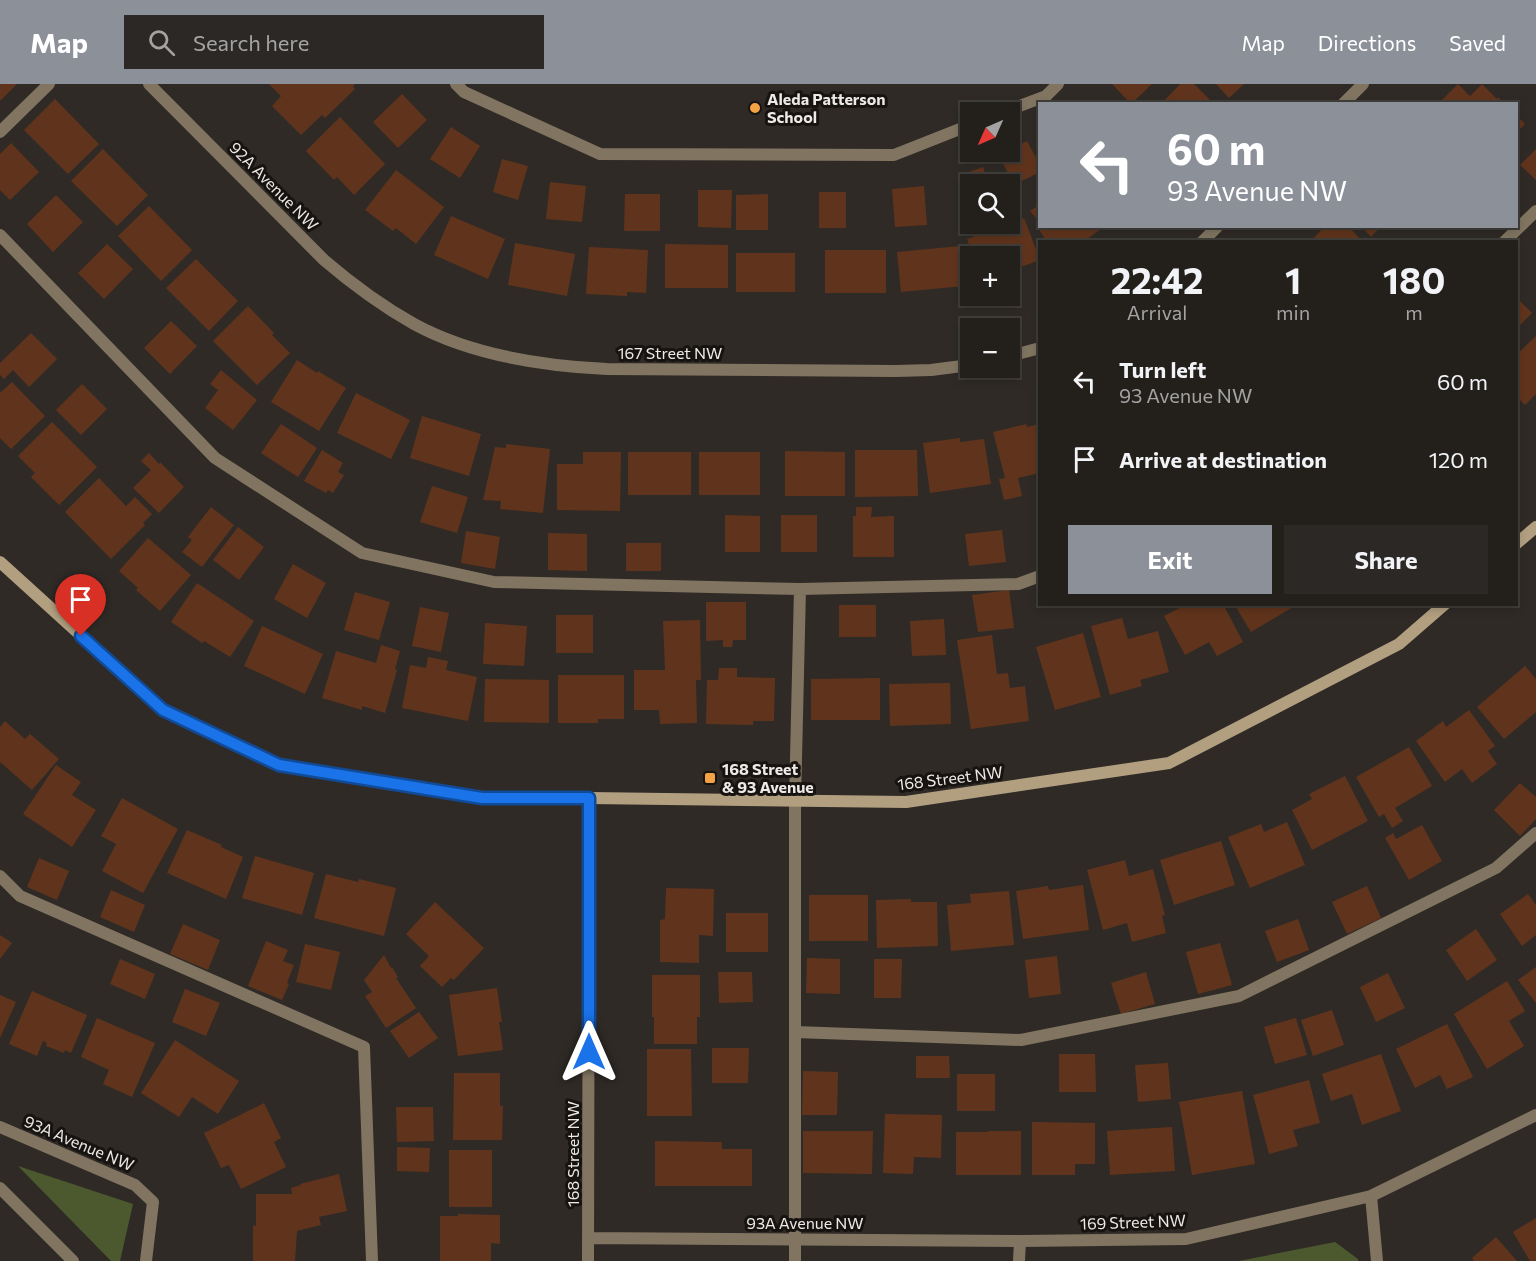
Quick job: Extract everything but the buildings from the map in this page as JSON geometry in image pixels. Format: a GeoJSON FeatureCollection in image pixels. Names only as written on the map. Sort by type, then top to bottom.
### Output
{"type":"FeatureCollection","features":[{"type":"Feature","properties":{"kind":"street"},"geometry":{"type":"LineString","coordinates":[[0,132],[49,84]]}},
{"type":"Feature","properties":{"kind":"street","name":"92A Avenue NW"},"geometry":{"type":"LineString","coordinates":[[149,84],[324,260],[382,304]]}},
{"type":"Feature","properties":{"kind":"street"},"geometry":{"type":"LineString","coordinates":[[456,84],[464,92],[600,154],[894,155],[960,129]]}},
{"type":"Feature","properties":{"kind":"street"},"geometry":{"type":"LineString","coordinates":[[1020,106],[1046,96],[1058,84]]}},
{"type":"Feature","properties":{"kind":"street"},"geometry":{"type":"LineString","coordinates":[[1345,102],[1363,84]]}},
{"type":"Feature","properties":{"kind":"street"},"geometry":{"type":"LineString","coordinates":[[1506,240],[1536,211]]}},
{"type":"Feature","properties":{"kind":"street"},"geometry":{"type":"LineString","coordinates":[[1204,240],[1216,228]]}},
{"type":"Feature","properties":{"kind":"street"},"geometry":{"type":"LineString","coordinates":[[0,236],[215,458],[362,553],[494,582],[800,589],[1018,584],[1038,577]]}},
{"type":"Feature","properties":{"kind":"street","name":"167 Street NW"},"geometry":{"type":"LineString","coordinates":[[382,304],[416,324],[453,340],[489,352],[562,367],[896,371],[960,366]]}},
{"type":"Feature","properties":{"kind":"street"},"geometry":{"type":"LineString","coordinates":[[1020,353],[1038,349]]}},
{"type":"Feature","properties":{"kind":"street"},"geometry":{"type":"LineString","coordinates":[[1518,541],[1536,527]]}},
{"type":"Feature","properties":{"kind":"street"},"geometry":{"type":"LineString","coordinates":[[0,562],[163,710],[279,765],[482,798],[589,798]]}},
{"type":"Feature","properties":{"kind":"street"},"geometry":{"type":"LineString","coordinates":[[795,1261],[795,801],[800,589]]}},
{"type":"Feature","properties":{"kind":"street","name":"168 Street NW"},"geometry":{"type":"LineString","coordinates":[[588,1261],[589,798],[906,802],[1169,763],[1399,644],[1443,606]]}},
{"type":"Feature","properties":{"kind":"street"},"geometry":{"type":"LineString","coordinates":[[795,1032],[1021,1040],[1239,996],[1496,868],[1536,833]]}},
{"type":"Feature","properties":{"kind":"street"},"geometry":{"type":"LineString","coordinates":[[0,876],[20,896],[364,1047],[372,1261]]}},
{"type":"Feature","properties":{"kind":"street","name":"169 Street NW"},"geometry":{"type":"LineString","coordinates":[[1020,1241],[1186,1239],[1371,1196],[1536,1115]]}},
{"type":"Feature","properties":{"kind":"street","name":"93A Avenue NW"},"geometry":{"type":"LineString","coordinates":[[0,1127],[135,1185],[153,1202],[146,1261]]}},
{"type":"Feature","properties":{"kind":"street"},"geometry":{"type":"LineString","coordinates":[[0,1188],[73,1261]]}},
{"type":"Feature","properties":{"kind":"street"},"geometry":{"type":"LineString","coordinates":[[1371,1196],[1377,1261]]}},
{"type":"Feature","properties":{"kind":"street","name":"93A Avenue NW"},"geometry":{"type":"LineString","coordinates":[[589,1238],[1020,1241]]}},
{"type":"Feature","properties":{"kind":"street"},"geometry":{"type":"LineString","coordinates":[[1020,1241],[1020,1261]]}},
{"type":"Feature","properties":{"kind":"green space"},"geometry":{"type":"Polygon","coordinates":[[[18,1166],[133,1204],[120,1261],[111,1261],[18,1166]]]}},
{"type":"Feature","properties":{"kind":"green space"},"geometry":{"type":"Polygon","coordinates":[[[1335,1242],[1358,1261],[1239,1261],[1335,1242]]]}},
{"type":"Feature","properties":{"kind":"place","name":"Aleda Patterson School"},"geometry":{"type":"Point","coordinates":[755,108]}},
{"type":"Feature","properties":{"kind":"place","name":"168 Street & 93 Avenue"},"geometry":{"type":"Point","coordinates":[710,778]}},
{"type":"Feature","properties":{"kind":"route"},"geometry":{"type":"LineString","coordinates":[[81,636],[163,710],[279,765],[482,798],[589,798],[589,1052]]}}]}
